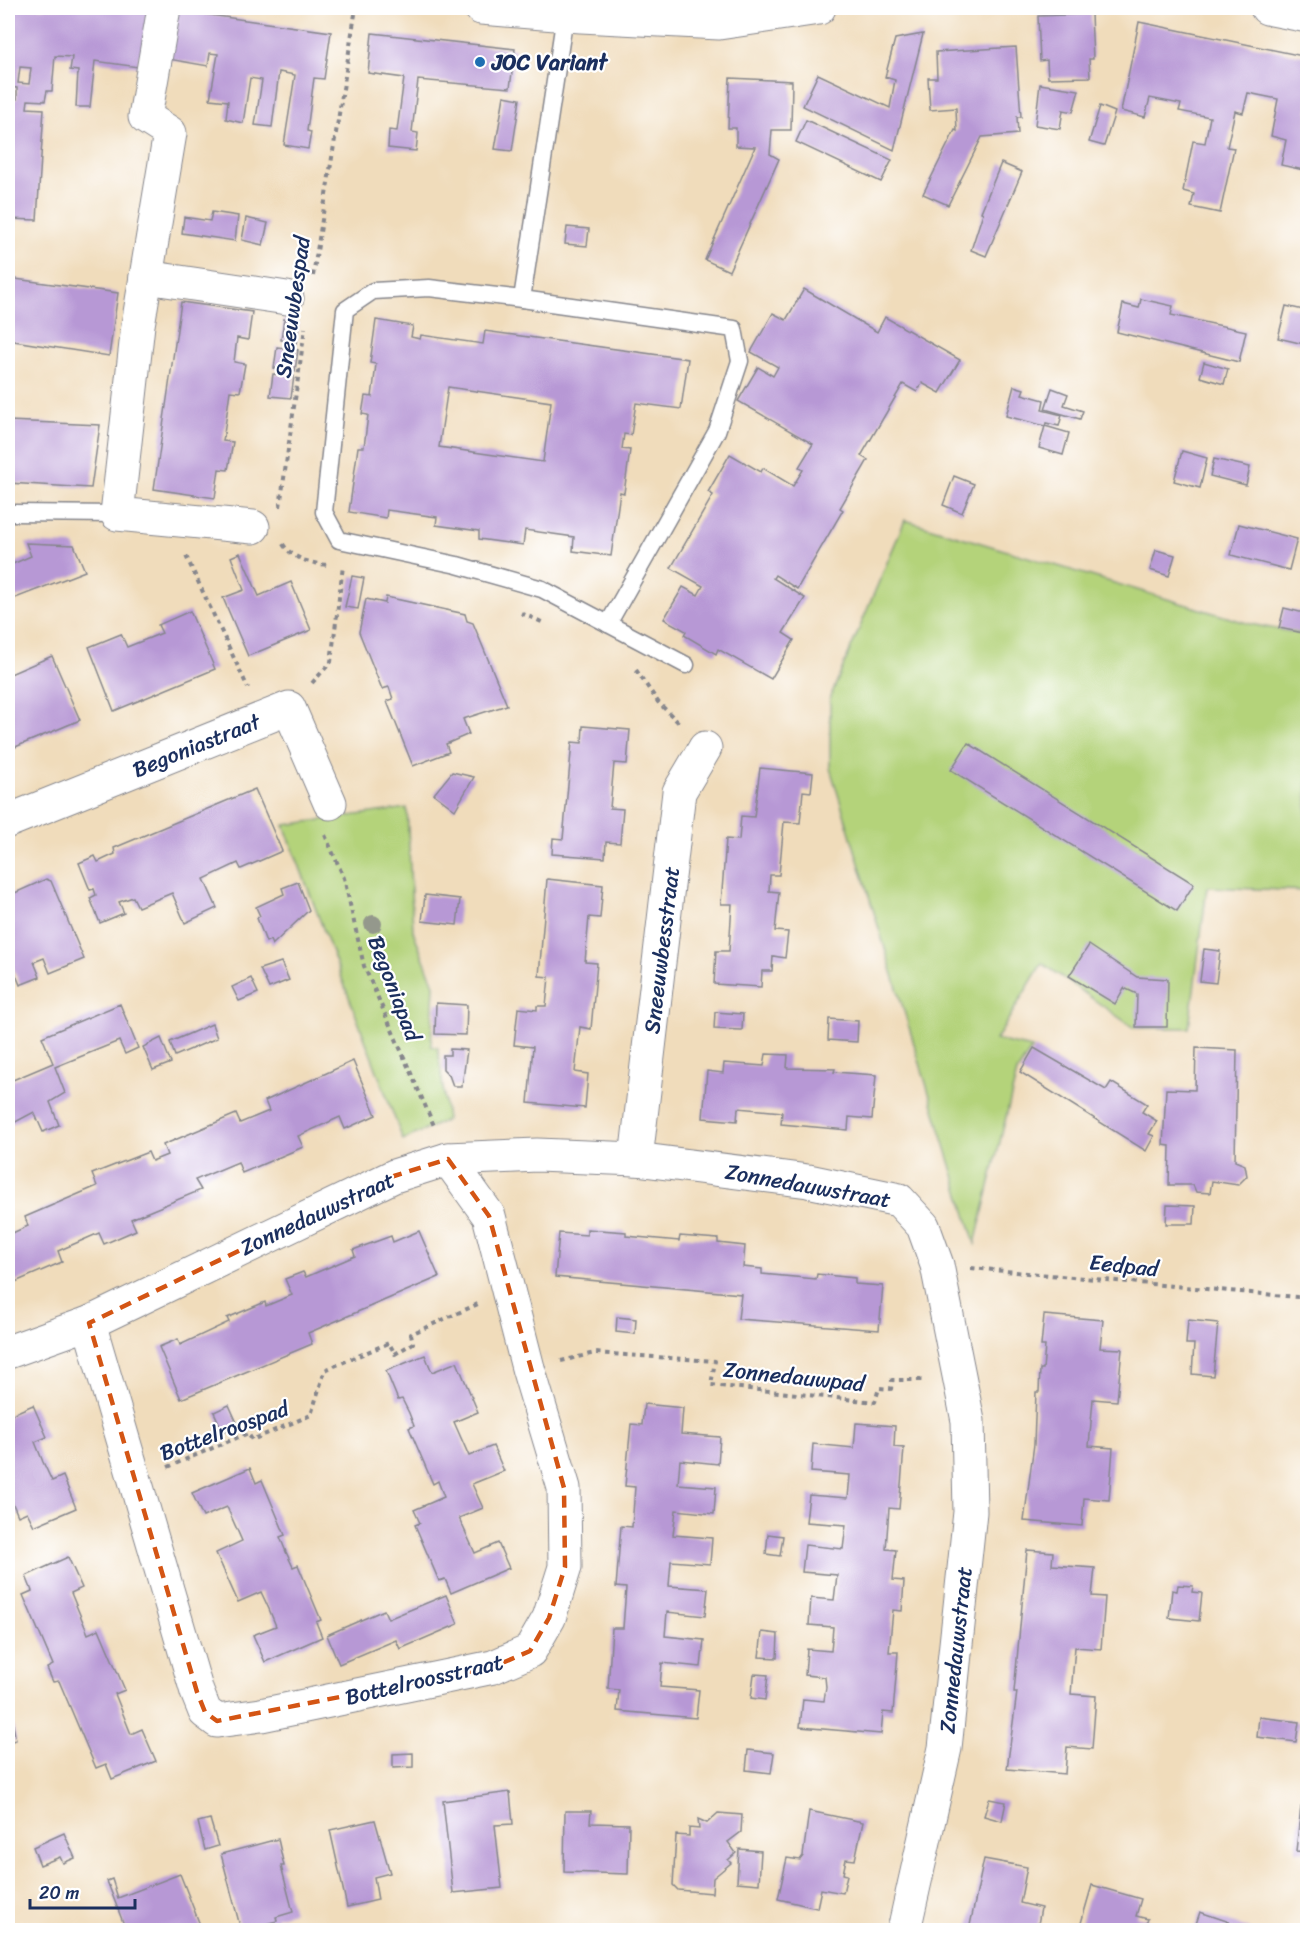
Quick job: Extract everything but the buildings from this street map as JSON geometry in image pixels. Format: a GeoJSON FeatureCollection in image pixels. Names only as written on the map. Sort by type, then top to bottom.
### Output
{"type":"FeatureCollection","features":[{"type":"Feature","properties":{"kind":"street"},"geometry":{"type":"LineString","coordinates":[[164,8],[145,117],[170,133],[138,325],[117,514],[266,532]]}},
{"type":"Feature","properties":{"kind":"street"},"geometry":{"type":"LineString","coordinates":[[481,8],[719,23],[819,8]]}},
{"type":"Feature","properties":{"kind":"street"},"geometry":{"type":"LineString","coordinates":[[1267,8],[1308,16]]}},
{"type":"Feature","properties":{"kind":"street"},"geometry":{"type":"LineString","coordinates":[[146,278],[302,302]]}},
{"type":"Feature","properties":{"kind":"street","name":"Begoniastraat"},"geometry":{"type":"LineString","coordinates":[[8,821],[289,708],[330,803]]}},
{"type":"Feature","properties":{"kind":"street","name":"Sneeuwbesstraat"},"geometry":{"type":"LineString","coordinates":[[636,1159],[679,792],[705,748]]}},
{"type":"Feature","properties":{"kind":"street","name":"Zonnedauwstraat"},"geometry":{"type":"LineString","coordinates":[[8,1352],[89,1323],[394,1176],[448,1159],[537,1155],[636,1159],[808,1181],[899,1200],[923,1226],[937,1265],[968,1421],[970,1512],[945,1748],[904,1930]]}},
{"type":"Feature","properties":{"kind":"street","name":"Bottelroosstraat"},"geometry":{"type":"LineString","coordinates":[[89,1323],[197,1692],[205,1712],[217,1721],[261,1715],[493,1667],[530,1651],[549,1618],[565,1567],[564,1488],[528,1368],[489,1216],[448,1159]]}},
{"type":"Feature","properties":{"kind":"lane"},"geometry":{"type":"LineString","coordinates":[[522,299],[565,15]]}},
{"type":"Feature","properties":{"kind":"lane"},"geometry":{"type":"LineString","coordinates":[[608,624],[717,431],[740,361],[734,329],[429,288],[373,291],[345,310],[324,512],[339,540],[457,565],[542,589],[608,624],[686,665]]}},
{"type":"Feature","properties":{"kind":"lane"},"geometry":{"type":"LineString","coordinates":[[13,513],[117,514]]}},
{"type":"Feature","properties":{"kind":"path","name":"Sneeuwbespad"},"geometry":{"type":"LineString","coordinates":[[280,508],[302,302],[356,8]]}},
{"type":"Feature","properties":{"kind":"path"},"geometry":{"type":"LineString","coordinates":[[266,532],[287,551],[314,564],[354,568]]}},
{"type":"Feature","properties":{"kind":"path"},"geometry":{"type":"LineString","coordinates":[[183,548],[248,688],[289,708],[331,662],[343,566]]}},
{"type":"Feature","properties":{"kind":"path"},"geometry":{"type":"LineString","coordinates":[[519,612],[549,625]]}},
{"type":"Feature","properties":{"kind":"path"},"geometry":{"type":"LineString","coordinates":[[627,663],[636,669],[658,702],[705,748]]}},
{"type":"Feature","properties":{"kind":"path","name":"Begoniapad"},"geometry":{"type":"LineString","coordinates":[[330,803],[341,823],[324,831],[344,878],[364,966],[448,1159]]}},
{"type":"Feature","properties":{"kind":"path","name":"Eedpad"},"geometry":{"type":"LineString","coordinates":[[937,1265],[1308,1298]]}},
{"type":"Feature","properties":{"kind":"path","name":"Bottelroospad"},"geometry":{"type":"LineString","coordinates":[[135,1480],[248,1433],[252,1440],[311,1415],[325,1370],[389,1343],[395,1354],[413,1343],[411,1334],[508,1290]]}},
{"type":"Feature","properties":{"kind":"path","name":"Zonnedauwpad"},"geometry":{"type":"LineString","coordinates":[[528,1368],[595,1353],[715,1361],[711,1385],[875,1402],[879,1388],[891,1389],[892,1380],[959,1380]]}},
{"type":"Feature","properties":{"kind":"highlighted area"},"geometry":{"type":"Polygon","coordinates":[[[448,1159],[489,1216],[564,1488],[565,1567],[549,1618],[530,1651],[493,1667],[217,1721],[205,1712],[197,1692],[89,1323],[394,1176],[448,1159]]]}},
{"type":"Feature","properties":{"kind":"green space"},"geometry":{"type":"Polygon","coordinates":[[[905,520],[1250,624],[1307,635],[1307,891],[1207,887],[1189,1028],[1134,1028],[1042,963],[996,1040],[1032,1048],[1017,1072],[975,1244],[830,768],[830,698],[905,520]]]}},
{"type":"Feature","properties":{"kind":"green space"},"geometry":{"type":"Polygon","coordinates":[[[407,808],[413,931],[434,985],[431,1046],[438,1048],[447,1120],[403,1140],[284,825],[407,808]]]}},
{"type":"Feature","properties":{"kind":"place","name":"JOC Variant"},"geometry":{"type":"Point","coordinates":[480,62]}}]}
